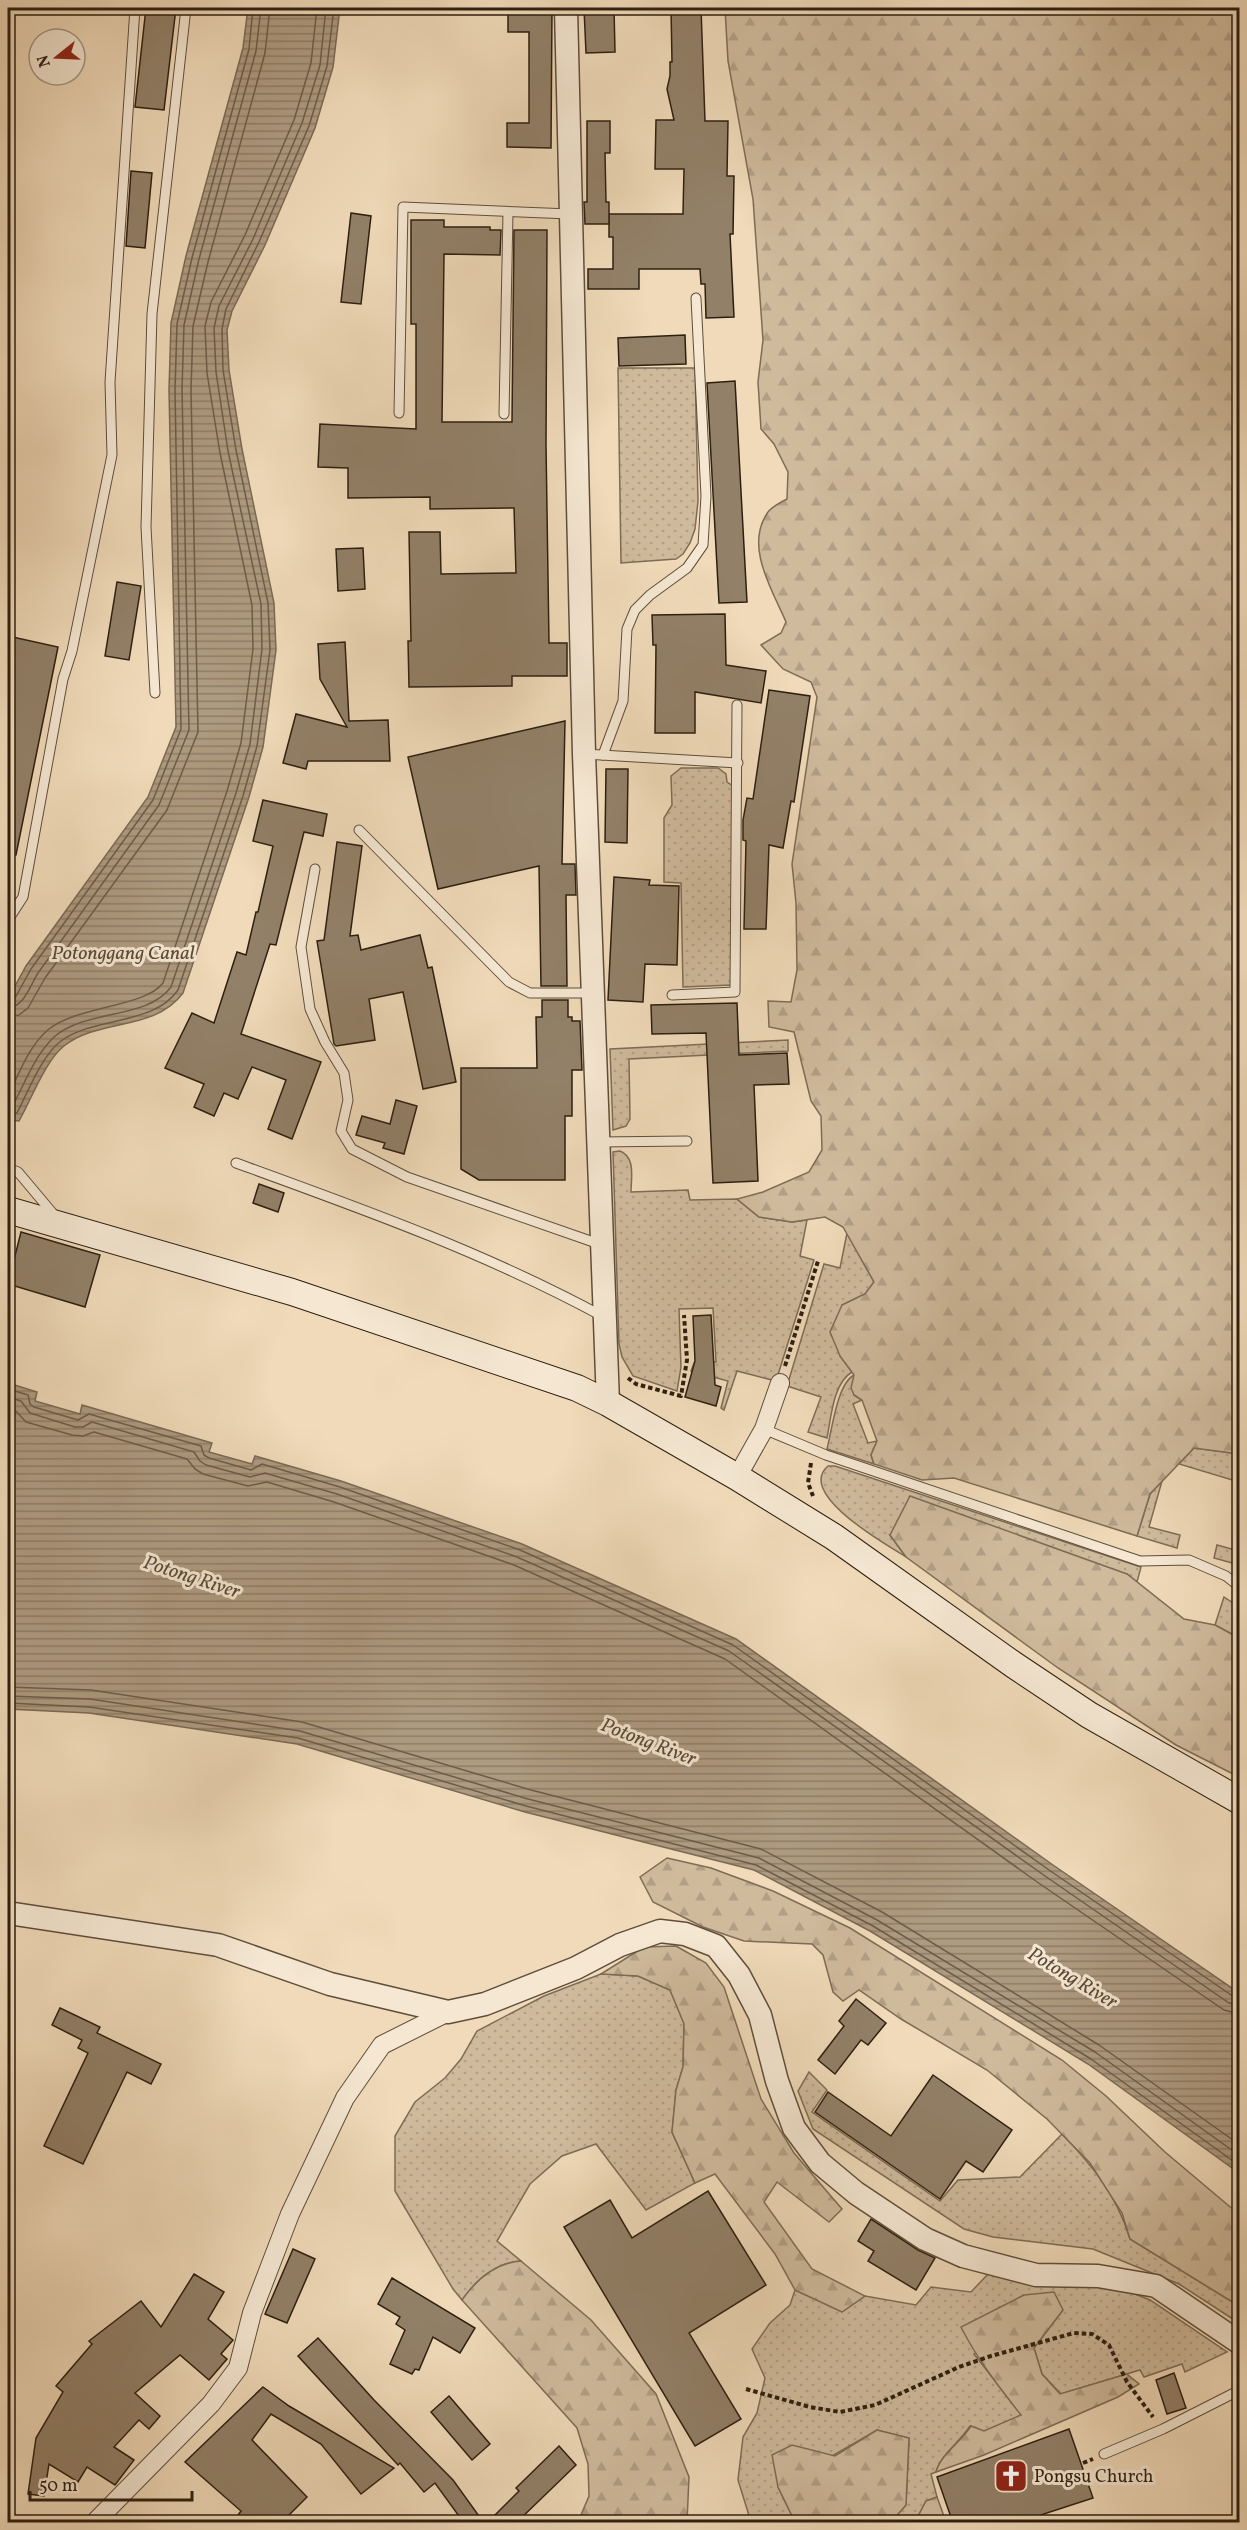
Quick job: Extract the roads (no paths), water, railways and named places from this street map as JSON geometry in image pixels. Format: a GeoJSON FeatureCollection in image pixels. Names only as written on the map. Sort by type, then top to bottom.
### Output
{"type":"FeatureCollection","features":[{"type":"Feature","properties":{"kind":"main road"},"geometry":{"type":"LineString","coordinates":[[8,1210],[292,1292],[577,1388],[608,1403],[737,1477],[834,1537],[1014,1665],[1089,1715],[1239,1801]]}},
{"type":"Feature","properties":{"kind":"street"},"geometry":{"type":"LineString","coordinates":[[566,8],[570,214],[593,754],[594,993],[608,1403]]}},
{"type":"Feature","properties":{"kind":"street"},"geometry":{"type":"LineString","coordinates":[[737,1477],[764,1429],[780,1383]]}},
{"type":"Feature","properties":{"kind":"street"},"geometry":{"type":"LineString","coordinates":[[8,1913],[218,1945],[330,1984],[448,2012]]}},
{"type":"Feature","properties":{"kind":"street"},"geometry":{"type":"LineString","coordinates":[[95,2523],[211,2404],[238,2368],[252,2313],[290,2214],[351,2089],[382,2045],[448,2012],[485,2004],[576,1968],[620,1945],[660,1931],[685,1934],[716,1946],[739,1975],[760,2015],[777,2081],[794,2127],[820,2163],[856,2193],[925,2239],[963,2256],[1036,2275],[1098,2276],[1156,2286],[1239,2343]]}},
{"type":"Feature","properties":{"kind":"lane"},"geometry":{"type":"LineString","coordinates":[[8,920],[23,897],[63,679],[72,651],[112,455],[110,382],[135,8]]}},
{"type":"Feature","properties":{"kind":"lane"},"geometry":{"type":"LineString","coordinates":[[155,693],[147,526],[152,314],[186,8]]}},
{"type":"Feature","properties":{"kind":"lane"},"geometry":{"type":"LineString","coordinates":[[399,413],[403,207],[570,214]]}},
{"type":"Feature","properties":{"kind":"lane"},"geometry":{"type":"LineString","coordinates":[[504,414],[508,212]]}},
{"type":"Feature","properties":{"kind":"lane"},"geometry":{"type":"LineString","coordinates":[[696,298],[706,496],[703,545],[687,568],[650,595],[635,610],[627,629],[623,701],[593,754],[738,763]]}},
{"type":"Feature","properties":{"kind":"lane"},"geometry":{"type":"LineString","coordinates":[[672,995],[735,992],[737,705]]}},
{"type":"Feature","properties":{"kind":"lane"},"geometry":{"type":"LineString","coordinates":[[359,830],[509,982],[530,993],[594,993]]}},
{"type":"Feature","properties":{"kind":"lane"},"geometry":{"type":"LineString","coordinates":[[315,869],[302,948],[303,958],[310,1009],[325,1042],[344,1073],[348,1100],[340,1131],[352,1149],[407,1177],[602,1245]]}},
{"type":"Feature","properties":{"kind":"lane"},"geometry":{"type":"LineString","coordinates":[[598,1142],[687,1141]]}},
{"type":"Feature","properties":{"kind":"lane"},"geometry":{"type":"LineString","coordinates":[[236,1163],[357,1207],[536,1281],[605,1317]]}},
{"type":"Feature","properties":{"kind":"lane"},"geometry":{"type":"LineString","coordinates":[[8,1168],[18,1172],[64,1227]]}},
{"type":"Feature","properties":{"kind":"lane"},"geometry":{"type":"LineString","coordinates":[[764,1429],[826,1455],[1140,1561],[1189,1560],[1226,1576],[1239,1587]]}},
{"type":"Feature","properties":{"kind":"lane"},"geometry":{"type":"LineString","coordinates":[[1104,2454],[1163,2429],[1239,2390]]}},
{"type":"Feature","properties":{"kind":"water","name":"Potonggang Canal"},"geometry":{"type":"Polygon","coordinates":[[[248,8],[340,8],[333,67],[315,128],[265,245],[232,311],[227,330],[229,370],[242,449],[274,603],[276,650],[263,747],[249,797],[183,993],[157,1014],[142,1020],[93,1031],[64,1046],[45,1071],[19,1121],[8,1120],[8,999],[26,966],[148,797],[176,727],[169,390],[171,323],[186,256],[243,48],[248,8]]]}},
{"type":"Feature","properties":{"kind":"water","name":"Potong River"},"geometry":{"type":"Polygon","coordinates":[[[8,1383],[37,1392],[35,1401],[80,1414],[82,1405],[212,1443],[209,1452],[252,1464],[255,1456],[341,1481],[522,1544],[736,1639],[1053,1865],[1239,1993],[1239,2173],[1088,2064],[870,1931],[754,1870],[525,1812],[297,1744],[89,1713],[8,1709],[8,1383]]]}},
{"type":"Feature","properties":{"kind":"place","name":"Pongsu Church"},"geometry":{"type":"Point","coordinates":[1011,2476]}}]}
